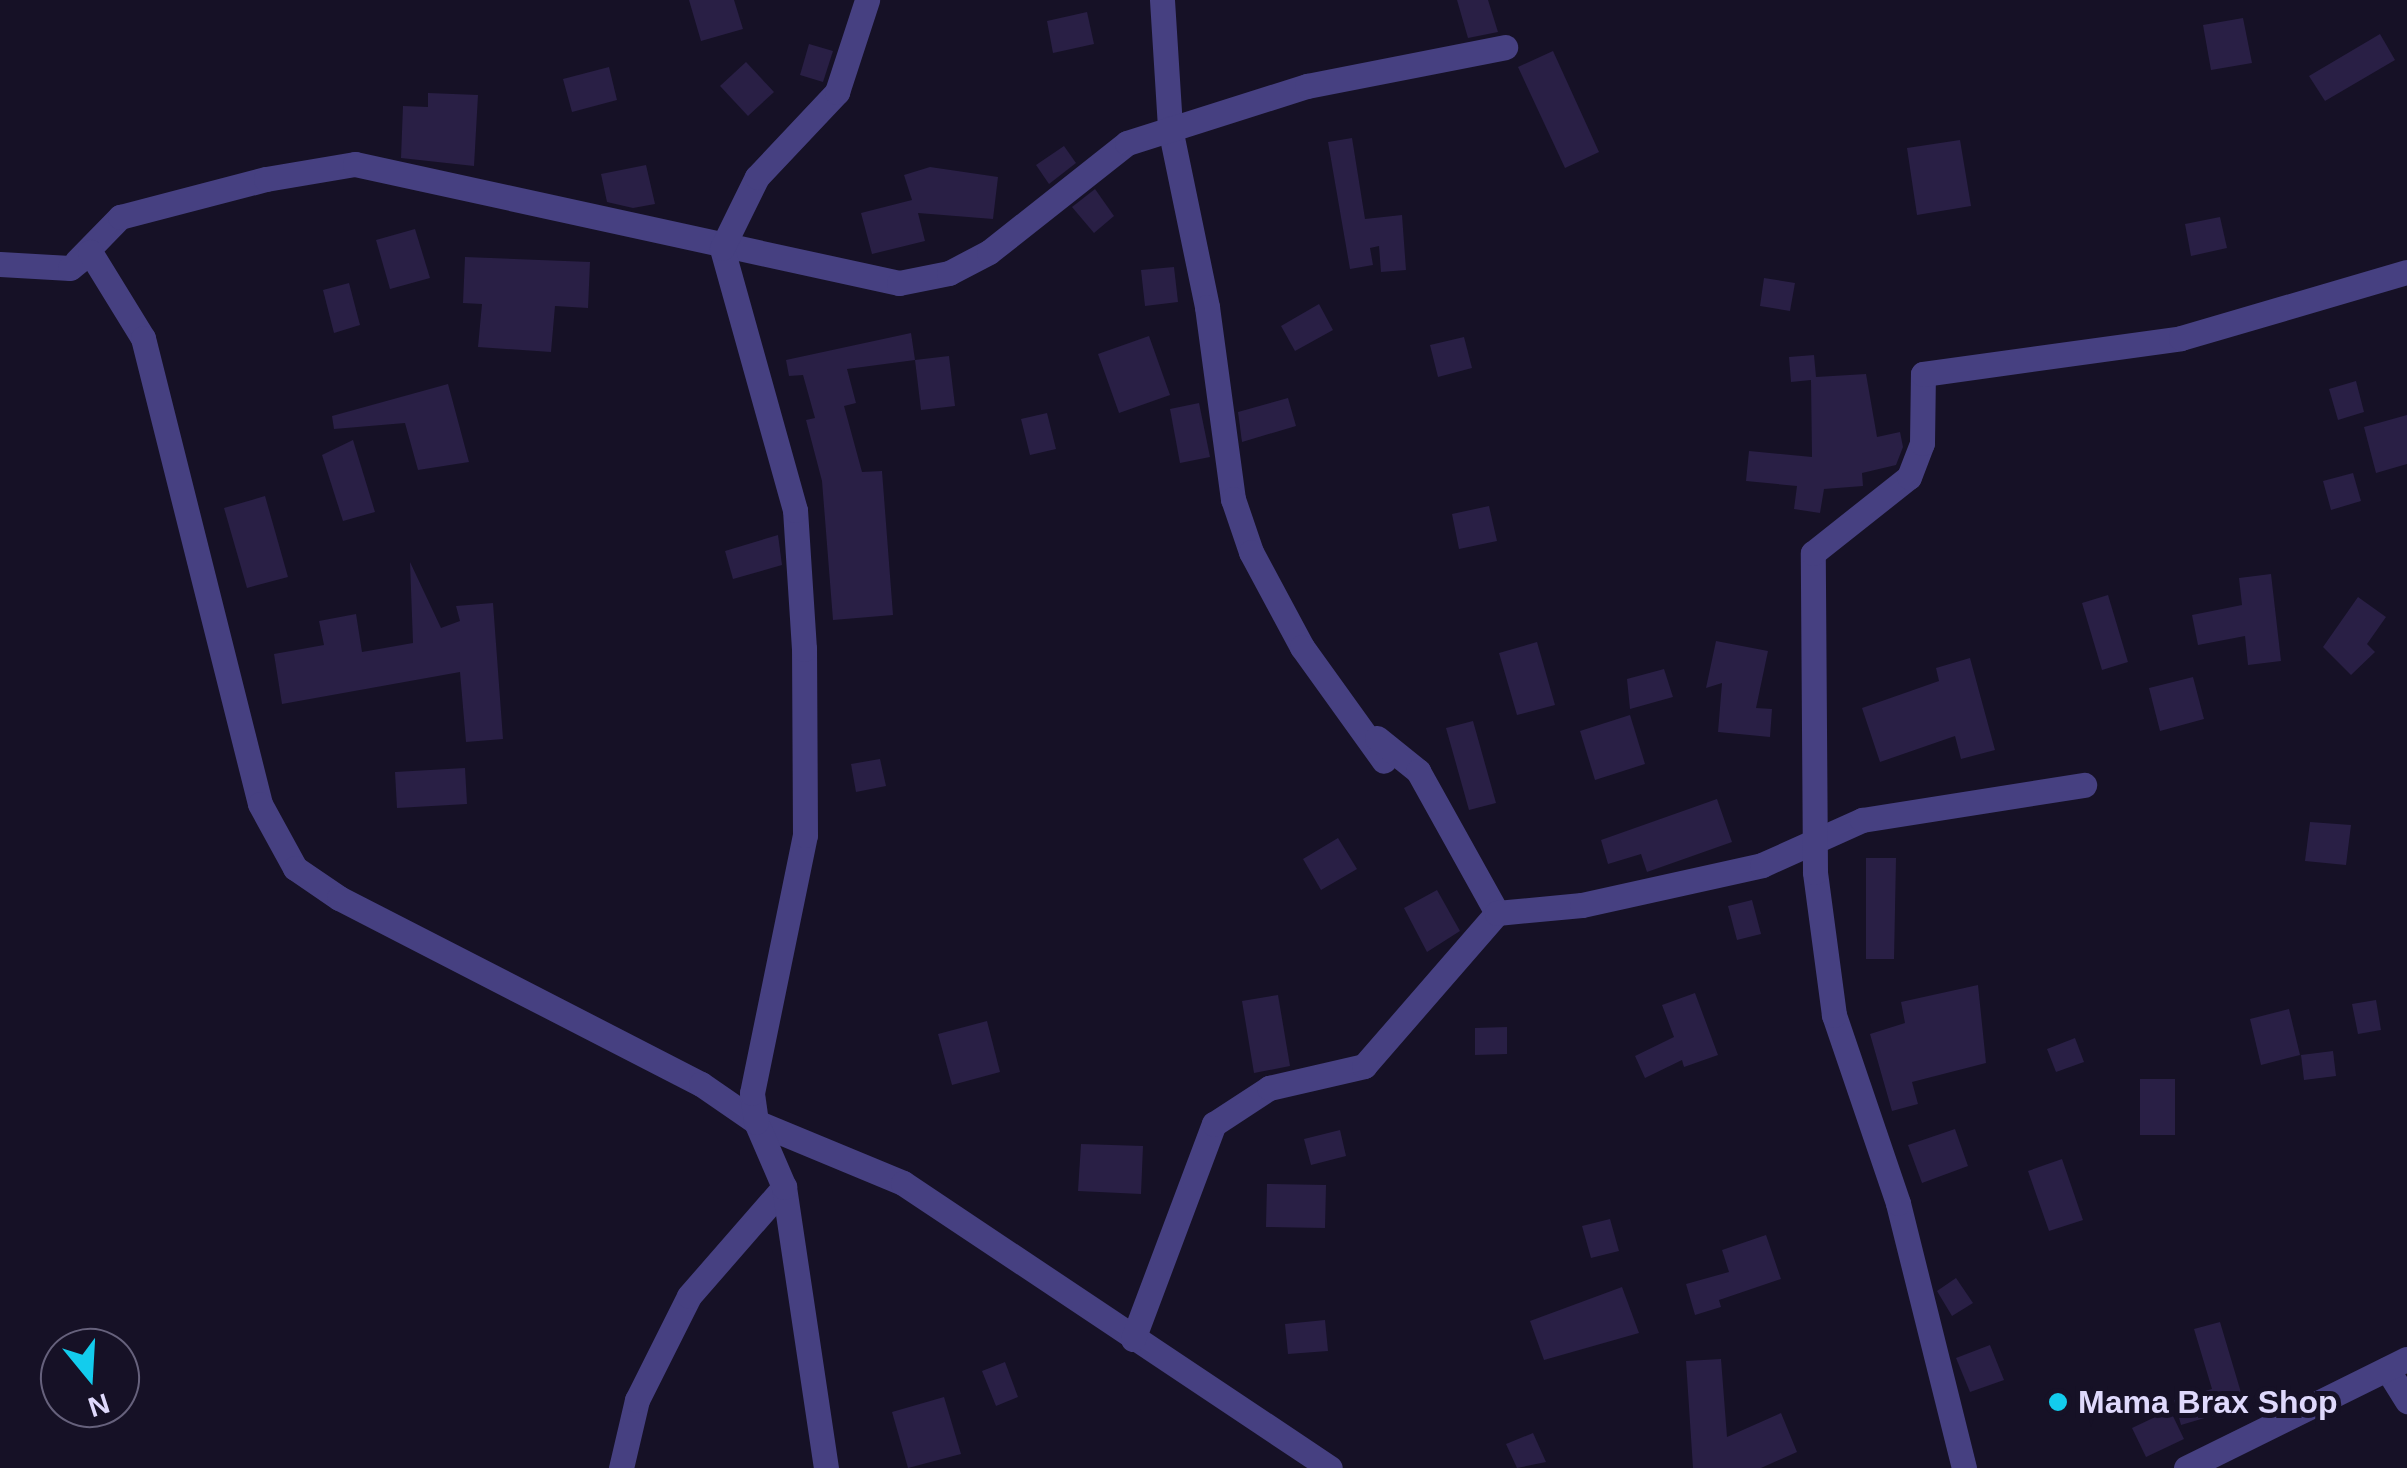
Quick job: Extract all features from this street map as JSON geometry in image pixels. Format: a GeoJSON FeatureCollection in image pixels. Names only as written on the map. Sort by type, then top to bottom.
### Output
{"type":"FeatureCollection","features":[{"type":"Feature","properties":{"kind":"street"},"geometry":{"type":"LineString","coordinates":[[826,1468],[784,1187],[756,1122],[756,1070],[805,834],[804,649],[788,476],[722,248],[757,177],[836,92],[866,0]]}},
{"type":"Feature","properties":{"kind":"street"},"geometry":{"type":"LineString","coordinates":[[1162,0],[1170,128],[1207,307],[1233,499],[1277,602],[1351,718],[1384,761]]}},
{"type":"Feature","properties":{"kind":"street"},"geometry":{"type":"LineString","coordinates":[[70,268],[120,217],[266,178],[354,164],[555,212],[684,232],[722,248],[754,249],[899,283],[949,273],[1024,227],[1102,158],[1170,128],[1306,86],[1505,47]]}},
{"type":"Feature","properties":{"kind":"street"},"geometry":{"type":"LineString","coordinates":[[0,264],[70,268],[90,252],[143,338],[260,804],[274,840],[295,868],[339,898],[701,1084],[756,1122],[904,1183],[1133,1340],[1330,1468]]}},
{"type":"Feature","properties":{"kind":"street"},"geometry":{"type":"LineString","coordinates":[[1964,1468],[1898,1203],[1834,1015],[1816,841],[1813,553],[1909,478],[1922,443],[1923,374],[2182,338],[2407,272]]}},
{"type":"Feature","properties":{"kind":"street"},"geometry":{"type":"LineString","coordinates":[[1351,718],[1418,771],[1498,912]]}},
{"type":"Feature","properties":{"kind":"street"},"geometry":{"type":"LineString","coordinates":[[1133,1340],[1214,1124],[1269,1088],[1364,1066],[1498,912],[1582,905],[1762,865],[1862,820],[2084,785]]}},
{"type":"Feature","properties":{"kind":"street"},"geometry":{"type":"LineString","coordinates":[[621,1468],[637,1400],[689,1296],[784,1187]]}},
{"type":"Feature","properties":{"kind":"street"},"geometry":{"type":"LineString","coordinates":[[2186,1468],[2397,1364],[2407,1402]]}},
{"type":"Feature","properties":{"kind":"building"},"geometry":{"type":"Polygon","coordinates":[[[689,0],[734,0],[743,29],[701,41],[689,0]]]}},
{"type":"Feature","properties":{"kind":"building"},"geometry":{"type":"Polygon","coordinates":[[[1457,0],[1488,0],[1498,32],[1468,38],[1457,0]]]}},
{"type":"Feature","properties":{"kind":"building"},"geometry":{"type":"Polygon","coordinates":[[[1087,12],[1094,44],[1053,53],[1047,21],[1087,12]]]}},
{"type":"Feature","properties":{"kind":"building"},"geometry":{"type":"Polygon","coordinates":[[[2243,18],[2252,63],[2211,70],[2203,25],[2243,18]]]}},
{"type":"Feature","properties":{"kind":"building"},"geometry":{"type":"Polygon","coordinates":[[[2380,34],[2395,60],[2325,101],[2309,76],[2380,34]]]}},
{"type":"Feature","properties":{"kind":"building"},"geometry":{"type":"Polygon","coordinates":[[[809,44],[833,51],[823,82],[800,75],[809,44]]]}},
{"type":"Feature","properties":{"kind":"building"},"geometry":{"type":"Polygon","coordinates":[[[1553,51],[1599,152],[1565,168],[1518,67],[1553,51]]]}},
{"type":"Feature","properties":{"kind":"building"},"geometry":{"type":"Polygon","coordinates":[[[746,62],[774,92],[748,116],[720,86],[746,62]]]}},
{"type":"Feature","properties":{"kind":"building"},"geometry":{"type":"Polygon","coordinates":[[[609,67],[617,100],[572,112],[563,79],[609,67]]]}},
{"type":"Feature","properties":{"kind":"building"},"geometry":{"type":"Polygon","coordinates":[[[428,93],[478,95],[474,166],[401,158],[403,106],[428,107],[428,93]]]}},
{"type":"Feature","properties":{"kind":"building"},"geometry":{"type":"Polygon","coordinates":[[[1352,138],[1365,219],[1402,215],[1406,270],[1381,272],[1379,246],[1370,248],[1373,265],[1350,269],[1328,142],[1352,138]]]}},
{"type":"Feature","properties":{"kind":"building"},"geometry":{"type":"Polygon","coordinates":[[[1960,140],[1971,206],[1917,215],[1907,148],[1960,140]]]}},
{"type":"Feature","properties":{"kind":"building"},"geometry":{"type":"Polygon","coordinates":[[[1064,146],[1076,163],[1049,184],[1036,165],[1064,146]]]}},
{"type":"Feature","properties":{"kind":"building"},"geometry":{"type":"Polygon","coordinates":[[[646,165],[655,204],[633,208],[607,202],[601,174],[646,165]]]}},
{"type":"Feature","properties":{"kind":"building"},"geometry":{"type":"Polygon","coordinates":[[[930,167],[998,177],[993,219],[918,213],[925,241],[872,254],[861,213],[912,200],[904,175],[930,167]]]}},
{"type":"Feature","properties":{"kind":"building"},"geometry":{"type":"Polygon","coordinates":[[[1095,189],[1114,216],[1094,233],[1072,207],[1095,189]]]}},
{"type":"Feature","properties":{"kind":"building"},"geometry":{"type":"Polygon","coordinates":[[[2220,217],[2227,248],[2191,256],[2185,224],[2220,217]]]}},
{"type":"Feature","properties":{"kind":"building"},"geometry":{"type":"Polygon","coordinates":[[[415,229],[430,278],[390,289],[376,240],[415,229]]]}},
{"type":"Feature","properties":{"kind":"building"},"geometry":{"type":"Polygon","coordinates":[[[465,257],[590,262],[588,308],[555,306],[551,352],[478,347],[482,304],[463,303],[465,257]]]}},
{"type":"Feature","properties":{"kind":"building"},"geometry":{"type":"Polygon","coordinates":[[[1174,267],[1178,302],[1145,306],[1141,270],[1174,267]]]}},
{"type":"Feature","properties":{"kind":"building"},"geometry":{"type":"Polygon","coordinates":[[[1764,278],[1795,283],[1790,311],[1760,306],[1764,278]]]}},
{"type":"Feature","properties":{"kind":"building"},"geometry":{"type":"Polygon","coordinates":[[[349,283],[360,325],[334,333],[323,290],[349,283]]]}},
{"type":"Feature","properties":{"kind":"building"},"geometry":{"type":"Polygon","coordinates":[[[1319,304],[1333,330],[1295,351],[1281,326],[1319,304]]]}},
{"type":"Feature","properties":{"kind":"building"},"geometry":{"type":"Polygon","coordinates":[[[911,333],[915,360],[847,369],[856,403],[844,406],[862,472],[882,471],[893,615],[833,620],[822,481],[806,420],[815,418],[803,375],[789,376],[786,360],[911,333]]]}},
{"type":"Feature","properties":{"kind":"building"},"geometry":{"type":"Polygon","coordinates":[[[1149,336],[1170,395],[1119,413],[1098,354],[1149,336]]]}},
{"type":"Feature","properties":{"kind":"building"},"geometry":{"type":"Polygon","coordinates":[[[1464,337],[1472,368],[1438,377],[1430,345],[1464,337]]]}},
{"type":"Feature","properties":{"kind":"building"},"geometry":{"type":"Polygon","coordinates":[[[1814,355],[1816,377],[1866,374],[1877,437],[1900,432],[1903,447],[1896,465],[1862,473],[1863,486],[1824,489],[1820,513],[1794,509],[1797,486],[1746,481],[1749,451],[1812,457],[1811,380],[1791,382],[1789,357],[1814,355]]]}},
{"type":"Feature","properties":{"kind":"building"},"geometry":{"type":"Polygon","coordinates":[[[949,356],[955,406],[921,410],[915,360],[949,356]]]}},
{"type":"Feature","properties":{"kind":"building"},"geometry":{"type":"Polygon","coordinates":[[[2356,381],[2364,412],[2338,420],[2329,389],[2356,381]]]}},
{"type":"Feature","properties":{"kind":"building"},"geometry":{"type":"Polygon","coordinates":[[[448,384],[469,462],[418,470],[405,423],[334,429],[332,416],[448,384]]]}},
{"type":"Feature","properties":{"kind":"building"},"geometry":{"type":"Polygon","coordinates":[[[1288,398],[1296,426],[1242,442],[1238,412],[1288,398]]]}},
{"type":"Feature","properties":{"kind":"building"},"geometry":{"type":"Polygon","coordinates":[[[1199,403],[1210,457],[1180,463],[1170,409],[1199,403]]]}},
{"type":"Feature","properties":{"kind":"building"},"geometry":{"type":"Polygon","coordinates":[[[1047,413],[1056,449],[1030,455],[1021,419],[1047,413]]]}},
{"type":"Feature","properties":{"kind":"building"},"geometry":{"type":"Polygon","coordinates":[[[2407,415],[2407,464],[2376,473],[2364,427],[2407,415]]]}},
{"type":"Feature","properties":{"kind":"building"},"geometry":{"type":"Polygon","coordinates":[[[353,440],[375,512],[343,521],[322,455],[353,440]]]}},
{"type":"Feature","properties":{"kind":"building"},"geometry":{"type":"Polygon","coordinates":[[[2353,473],[2361,501],[2331,510],[2323,481],[2353,473]]]}},
{"type":"Feature","properties":{"kind":"building"},"geometry":{"type":"Polygon","coordinates":[[[265,496],[288,577],[247,588],[224,508],[265,496]]]}},
{"type":"Feature","properties":{"kind":"building"},"geometry":{"type":"Polygon","coordinates":[[[1489,506],[1497,541],[1459,549],[1452,514],[1489,506]]]}},
{"type":"Feature","properties":{"kind":"building"},"geometry":{"type":"Polygon","coordinates":[[[778,535],[782,565],[733,579],[725,551],[778,535]]]}},
{"type":"Feature","properties":{"kind":"building"},"geometry":{"type":"Polygon","coordinates":[[[410,562],[441,628],[460,621],[456,606],[493,603],[503,739],[466,742],[460,672],[282,704],[274,654],[324,645],[319,621],[356,614],[362,652],[413,643],[410,562]]]}},
{"type":"Feature","properties":{"kind":"building"},"geometry":{"type":"Polygon","coordinates":[[[2271,574],[2281,661],[2248,665],[2245,636],[2198,645],[2192,615],[2242,605],[2239,578],[2271,574]]]}},
{"type":"Feature","properties":{"kind":"building"},"geometry":{"type":"Polygon","coordinates":[[[2108,595],[2128,662],[2102,670],[2082,603],[2108,595]]]}},
{"type":"Feature","properties":{"kind":"building"},"geometry":{"type":"Polygon","coordinates":[[[2358,597],[2386,617],[2367,644],[2375,652],[2351,675],[2323,647],[2358,597]]]}},
{"type":"Feature","properties":{"kind":"building"},"geometry":{"type":"Polygon","coordinates":[[[1716,641],[1768,651],[1756,708],[1772,709],[1770,737],[1718,732],[1722,683],[1706,688],[1716,641]]]}},
{"type":"Feature","properties":{"kind":"building"},"geometry":{"type":"Polygon","coordinates":[[[1537,642],[1555,705],[1517,715],[1499,653],[1537,642]]]}},
{"type":"Feature","properties":{"kind":"building"},"geometry":{"type":"Polygon","coordinates":[[[1970,658],[1995,750],[1961,759],[1955,736],[1880,762],[1862,708],[1939,681],[1936,668],[1970,658]]]}},
{"type":"Feature","properties":{"kind":"building"},"geometry":{"type":"Polygon","coordinates":[[[1664,669],[1673,697],[1630,709],[1627,679],[1664,669]]]}},
{"type":"Feature","properties":{"kind":"building"},"geometry":{"type":"Polygon","coordinates":[[[2193,677],[2204,719],[2160,731],[2149,688],[2193,677]]]}},
{"type":"Feature","properties":{"kind":"building"},"geometry":{"type":"Polygon","coordinates":[[[1630,715],[1645,764],[1595,780],[1580,731],[1630,715]]]}},
{"type":"Feature","properties":{"kind":"building"},"geometry":{"type":"Polygon","coordinates":[[[1473,721],[1496,803],[1469,810],[1446,728],[1473,721]]]}},
{"type":"Feature","properties":{"kind":"building"},"geometry":{"type":"Polygon","coordinates":[[[880,759],[886,786],[856,792],[851,764],[880,759]]]}},
{"type":"Feature","properties":{"kind":"building"},"geometry":{"type":"Polygon","coordinates":[[[465,768],[467,804],[397,808],[395,772],[465,768]]]}},
{"type":"Feature","properties":{"kind":"building"},"geometry":{"type":"Polygon","coordinates":[[[1717,799],[1732,842],[1647,872],[1641,854],[1608,864],[1601,840],[1717,799]]]}},
{"type":"Feature","properties":{"kind":"building"},"geometry":{"type":"Polygon","coordinates":[[[2310,822],[2351,825],[2346,865],[2305,861],[2310,822]]]}},
{"type":"Feature","properties":{"kind":"building"},"geometry":{"type":"Polygon","coordinates":[[[1338,838],[1357,869],[1321,890],[1303,859],[1338,838]]]}},
{"type":"Feature","properties":{"kind":"building"},"geometry":{"type":"Polygon","coordinates":[[[1866,858],[1896,858],[1894,959],[1866,959],[1866,858]]]}},
{"type":"Feature","properties":{"kind":"building"},"geometry":{"type":"Polygon","coordinates":[[[1437,890],[1460,931],[1427,952],[1404,908],[1437,890]]]}},
{"type":"Feature","properties":{"kind":"building"},"geometry":{"type":"Polygon","coordinates":[[[1752,900],[1761,934],[1737,940],[1728,906],[1752,900]]]}},
{"type":"Feature","properties":{"kind":"building"},"geometry":{"type":"Polygon","coordinates":[[[1978,985],[1986,1063],[1912,1082],[1918,1104],[1892,1111],[1870,1034],[1905,1023],[1901,1002],[1978,985]]]}},
{"type":"Feature","properties":{"kind":"building"},"geometry":{"type":"Polygon","coordinates":[[[1695,993],[1718,1055],[1684,1067],[1682,1060],[1645,1078],[1635,1056],[1674,1037],[1662,1005],[1695,993]]]}},
{"type":"Feature","properties":{"kind":"building"},"geometry":{"type":"Polygon","coordinates":[[[1278,995],[1290,1066],[1254,1073],[1242,1001],[1278,995]]]}},
{"type":"Feature","properties":{"kind":"building"},"geometry":{"type":"Polygon","coordinates":[[[2376,1000],[2381,1030],[2358,1034],[2352,1004],[2376,1000]]]}},
{"type":"Feature","properties":{"kind":"building"},"geometry":{"type":"Polygon","coordinates":[[[2289,1009],[2300,1055],[2261,1065],[2250,1019],[2289,1009]]]}},
{"type":"Feature","properties":{"kind":"building"},"geometry":{"type":"Polygon","coordinates":[[[987,1021],[1000,1072],[952,1085],[938,1034],[987,1021]]]}},
{"type":"Feature","properties":{"kind":"building"},"geometry":{"type":"Polygon","coordinates":[[[1507,1027],[1507,1054],[1475,1055],[1475,1028],[1507,1027]]]}},
{"type":"Feature","properties":{"kind":"building"},"geometry":{"type":"Polygon","coordinates":[[[2075,1038],[2084,1062],[2056,1072],[2047,1049],[2075,1038]]]}},
{"type":"Feature","properties":{"kind":"building"},"geometry":{"type":"Polygon","coordinates":[[[2333,1051],[2336,1076],[2304,1080],[2301,1055],[2333,1051]]]}},
{"type":"Feature","properties":{"kind":"building"},"geometry":{"type":"Polygon","coordinates":[[[2140,1079],[2175,1079],[2175,1135],[2140,1135],[2140,1079]]]}},
{"type":"Feature","properties":{"kind":"building"},"geometry":{"type":"Polygon","coordinates":[[[1955,1129],[1968,1166],[1922,1183],[1908,1145],[1955,1129]]]}},
{"type":"Feature","properties":{"kind":"building"},"geometry":{"type":"Polygon","coordinates":[[[1340,1130],[1346,1156],[1311,1165],[1304,1139],[1340,1130]]]}},
{"type":"Feature","properties":{"kind":"building"},"geometry":{"type":"Polygon","coordinates":[[[1081,1144],[1143,1146],[1141,1194],[1078,1191],[1081,1144]]]}},
{"type":"Feature","properties":{"kind":"building"},"geometry":{"type":"Polygon","coordinates":[[[2062,1159],[2083,1220],[2049,1231],[2028,1171],[2062,1159]]]}},
{"type":"Feature","properties":{"kind":"building"},"geometry":{"type":"Polygon","coordinates":[[[1267,1184],[1326,1185],[1325,1228],[1266,1227],[1267,1184]]]}},
{"type":"Feature","properties":{"kind":"building"},"geometry":{"type":"Polygon","coordinates":[[[1610,1219],[1619,1251],[1591,1258],[1582,1226],[1610,1219]]]}},
{"type":"Feature","properties":{"kind":"building"},"geometry":{"type":"Polygon","coordinates":[[[1766,1235],[1781,1279],[1719,1300],[1721,1307],[1695,1315],[1686,1284],[1729,1272],[1722,1250],[1766,1235]]]}},
{"type":"Feature","properties":{"kind":"building"},"geometry":{"type":"Polygon","coordinates":[[[1956,1278],[1973,1303],[1952,1316],[1937,1291],[1956,1278]]]}},
{"type":"Feature","properties":{"kind":"building"},"geometry":{"type":"Polygon","coordinates":[[[1622,1287],[1639,1333],[1544,1360],[1530,1321],[1622,1287]]]}},
{"type":"Feature","properties":{"kind":"building"},"geometry":{"type":"Polygon","coordinates":[[[1325,1320],[1328,1351],[1288,1354],[1285,1324],[1325,1320]]]}},
{"type":"Feature","properties":{"kind":"building"},"geometry":{"type":"Polygon","coordinates":[[[2220,1322],[2245,1406],[2181,1425],[2174,1400],[2212,1389],[2194,1329],[2220,1322]]]}},
{"type":"Feature","properties":{"kind":"building"},"geometry":{"type":"Polygon","coordinates":[[[1990,1345],[2004,1380],[1970,1392],[1956,1358],[1990,1345]]]}},
{"type":"Feature","properties":{"kind":"building"},"geometry":{"type":"Polygon","coordinates":[[[1721,1359],[1727,1437],[1781,1413],[1797,1452],[1761,1468],[1693,1468],[1686,1361],[1721,1359]]]}},
{"type":"Feature","properties":{"kind":"building"},"geometry":{"type":"Polygon","coordinates":[[[1005,1362],[1018,1397],[996,1406],[982,1371],[1005,1362]]]}},
{"type":"Feature","properties":{"kind":"building"},"geometry":{"type":"Polygon","coordinates":[[[944,1397],[961,1454],[908,1468],[892,1412],[944,1397]]]}},
{"type":"Feature","properties":{"kind":"building"},"geometry":{"type":"Polygon","coordinates":[[[2170,1410],[2184,1439],[2146,1457],[2132,1428],[2170,1410]]]}},
{"type":"Feature","properties":{"kind":"building"},"geometry":{"type":"Polygon","coordinates":[[[1533,1433],[1546,1462],[1517,1468],[1506,1444],[1533,1433]]]}},
{"type":"Feature","properties":{"kind":"place","name":"Mama Brax Shop"},"geometry":{"type":"Point","coordinates":[2058,1402]}}]}
